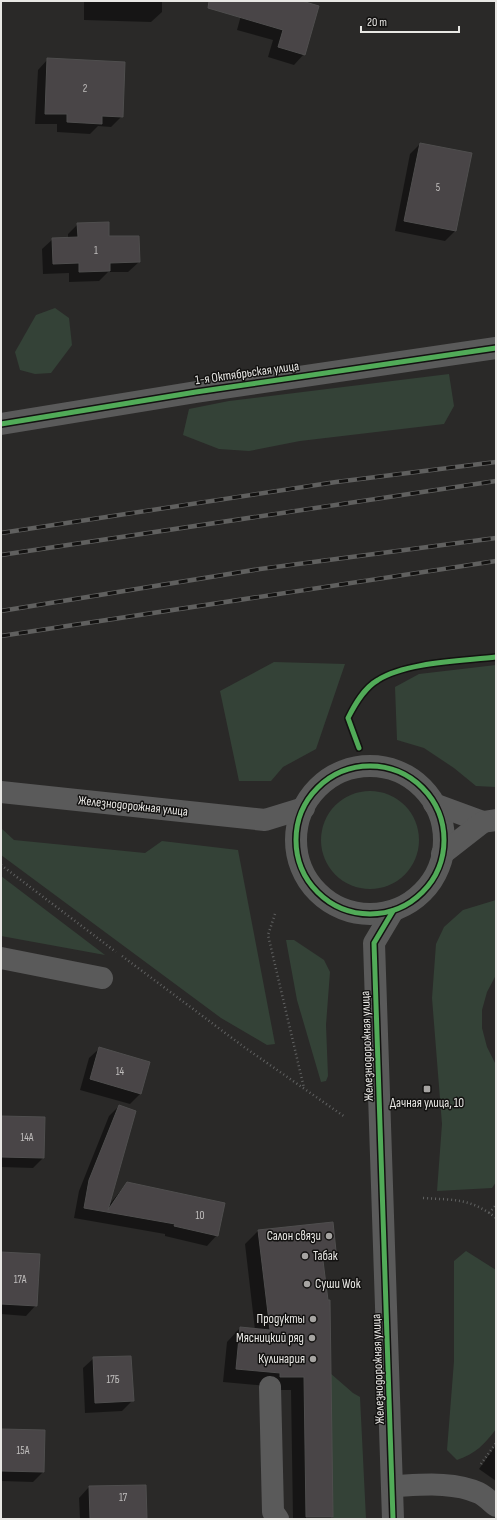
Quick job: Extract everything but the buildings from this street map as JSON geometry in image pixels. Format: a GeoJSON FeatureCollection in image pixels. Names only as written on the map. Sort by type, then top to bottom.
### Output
{"type":"FeatureCollection","features":[{"type":"Feature","properties":{"kind":"street","name":"1-я Октябрьская улица"},"geometry":{"type":"LineString","coordinates":[[1,424],[196,392],[496,348]]}},
{"type":"Feature","properties":{"kind":"street"},"geometry":{"type":"LineString","coordinates":[[370,766],[392,770],[413,780],[430,796],[434,804],[441,817],[444,840],[441,863],[430,884],[414,900],[393,911],[370,915],[347,911],[326,901],[310,884],[299,863],[295,840],[299,817],[309,797],[326,780],[346,770],[370,766]]}},
{"type":"Feature","properties":{"kind":"street","name":"Железнодорожная улица"},"geometry":{"type":"LineString","coordinates":[[1,792],[265,820],[304,808]]}},
{"type":"Feature","properties":{"kind":"street"},"geometry":{"type":"LineString","coordinates":[[434,804],[489,821]]}},
{"type":"Feature","properties":{"kind":"street"},"geometry":{"type":"LineString","coordinates":[[265,820],[296,847]]}},
{"type":"Feature","properties":{"kind":"street"},"geometry":{"type":"LineString","coordinates":[[442,854],[489,821]]}},
{"type":"Feature","properties":{"kind":"street"},"geometry":{"type":"LineString","coordinates":[[347,911],[374,943],[393,911]]}},
{"type":"Feature","properties":{"kind":"street","name":"Железнодорожная улица"},"geometry":{"type":"LineString","coordinates":[[374,943],[393,1519]]}},
{"type":"Feature","properties":{"kind":"street"},"geometry":{"type":"LineString","coordinates":[[1,958],[102,978]]}},
{"type":"Feature","properties":{"kind":"street"},"geometry":{"type":"LineString","coordinates":[[270,1387],[273,1512],[278,1519]]}},
{"type":"Feature","properties":{"kind":"street"},"geometry":{"type":"LineString","coordinates":[[393,1486],[432,1485],[465,1488],[480,1493],[496,1506]]}},
{"type":"Feature","properties":{"kind":"path"},"geometry":{"type":"LineString","coordinates":[[1,865],[244,1047],[345,1118]]}},
{"type":"Feature","properties":{"kind":"path"},"geometry":{"type":"LineString","coordinates":[[275,914],[268,935],[304,1089]]}},
{"type":"Feature","properties":{"kind":"path"},"geometry":{"type":"LineString","coordinates":[[423,1198],[466,1200],[496,1218]]}},
{"type":"Feature","properties":{"kind":"path"},"geometry":{"type":"LineString","coordinates":[[489,1213],[496,1205]]}},
{"type":"Feature","properties":{"kind":"green space"},"geometry":{"type":"Polygon","coordinates":[[[55,308],[69,318],[72,345],[51,373],[35,374],[20,370],[15,352],[36,315],[55,308]]]}},
{"type":"Feature","properties":{"kind":"green space"},"geometry":{"type":"Polygon","coordinates":[[[449,374],[454,406],[444,424],[300,441],[249,451],[219,449],[183,435],[189,409],[229,401],[449,374]]]}},
{"type":"Feature","properties":{"kind":"green space"},"geometry":{"type":"Polygon","coordinates":[[[274,662],[345,664],[316,749],[283,767],[271,781],[239,781],[220,691],[274,662]]]}},
{"type":"Feature","properties":{"kind":"green space"},"geometry":{"type":"Polygon","coordinates":[[[496,665],[496,787],[476,786],[454,768],[424,748],[397,740],[395,687],[419,674],[496,665]]]}},
{"type":"Feature","properties":{"kind":"green space"},"geometry":{"type":"Polygon","coordinates":[[[370,791],[389,794],[405,805],[416,821],[419,840],[416,859],[405,875],[389,886],[370,889],[351,886],[335,875],[324,859],[321,840],[324,821],[335,805],[351,794],[370,791]]]}},
{"type":"Feature","properties":{"kind":"green space"},"geometry":{"type":"Polygon","coordinates":[[[1,828],[14,840],[145,853],[162,841],[238,850],[275,1044],[267,1045],[221,1018],[1,855],[1,828]]]}},
{"type":"Feature","properties":{"kind":"green space"},"geometry":{"type":"Polygon","coordinates":[[[1,876],[105,955],[1,936],[1,876]]]}},
{"type":"Feature","properties":{"kind":"green space"},"geometry":{"type":"Polygon","coordinates":[[[496,900],[496,975],[487,992],[482,1010],[482,1028],[487,1047],[496,1065],[496,1182],[492,1188],[437,1191],[442,1124],[432,998],[436,944],[444,927],[463,910],[496,900]]]}},
{"type":"Feature","properties":{"kind":"green space"},"geometry":{"type":"Polygon","coordinates":[[[286,940],[294,940],[324,960],[330,972],[326,1025],[328,1076],[326,1081],[321,1082],[297,1000],[286,940]]]}},
{"type":"Feature","properties":{"kind":"green space"},"geometry":{"type":"Polygon","coordinates":[[[466,1251],[496,1270],[496,1429],[479,1448],[469,1455],[457,1460],[447,1450],[454,1361],[454,1261],[466,1251]]]}},
{"type":"Feature","properties":{"kind":"green space"},"geometry":{"type":"Polygon","coordinates":[[[330,1373],[353,1393],[360,1397],[366,1519],[333,1519],[330,1373]]]}},
{"type":"Feature","properties":{"kind":"railway"},"geometry":{"type":"LineString","coordinates":[[1,533],[336,482],[496,462]]}},
{"type":"Feature","properties":{"kind":"railway"},"geometry":{"type":"LineString","coordinates":[[1,555],[496,481]]}},
{"type":"Feature","properties":{"kind":"railway"},"geometry":{"type":"LineString","coordinates":[[1,611],[260,569],[496,538]]}},
{"type":"Feature","properties":{"kind":"railway"},"geometry":{"type":"LineString","coordinates":[[1,636],[496,561]]}},
{"type":"Feature","properties":{"kind":"cycle path"},"geometry":{"type":"LineString","coordinates":[[1,424],[196,392],[496,348]]}},
{"type":"Feature","properties":{"kind":"cycle path"},"geometry":{"type":"LineString","coordinates":[[359,748],[348,718],[364,692],[373,683],[390,674],[404,669],[435,663],[496,657]]}},
{"type":"Feature","properties":{"kind":"cycle path"},"geometry":{"type":"LineString","coordinates":[[370,766],[391,769],[405,775],[417,783],[427,793],[435,805],[441,819],[444,840],[441,861],[435,875],[427,887],[417,897],[405,905],[391,911],[370,914],[349,911],[335,905],[323,897],[313,887],[305,875],[299,861],[296,840],[299,819],[305,805],[313,793],[323,783],[335,775],[349,769],[370,766]]}},
{"type":"Feature","properties":{"kind":"cycle path"},"geometry":{"type":"LineString","coordinates":[[393,911],[374,943],[393,1519]]}},
{"type":"Feature","properties":{"kind":"place","name":"Дачная улица, 10"},"geometry":{"type":"Point","coordinates":[427,1089]}},
{"type":"Feature","properties":{"kind":"place","name":"Салон связи"},"geometry":{"type":"Point","coordinates":[329,1236]}},
{"type":"Feature","properties":{"kind":"place","name":"Табак"},"geometry":{"type":"Point","coordinates":[305,1256]}},
{"type":"Feature","properties":{"kind":"place","name":"Суши Wok"},"geometry":{"type":"Point","coordinates":[307,1284]}},
{"type":"Feature","properties":{"kind":"place","name":"Продукты"},"geometry":{"type":"Point","coordinates":[313,1319]}},
{"type":"Feature","properties":{"kind":"place","name":"Мясницкий ряд"},"geometry":{"type":"Point","coordinates":[312,1338]}},
{"type":"Feature","properties":{"kind":"place","name":"Кулинария"},"geometry":{"type":"Point","coordinates":[313,1359]}}]}
